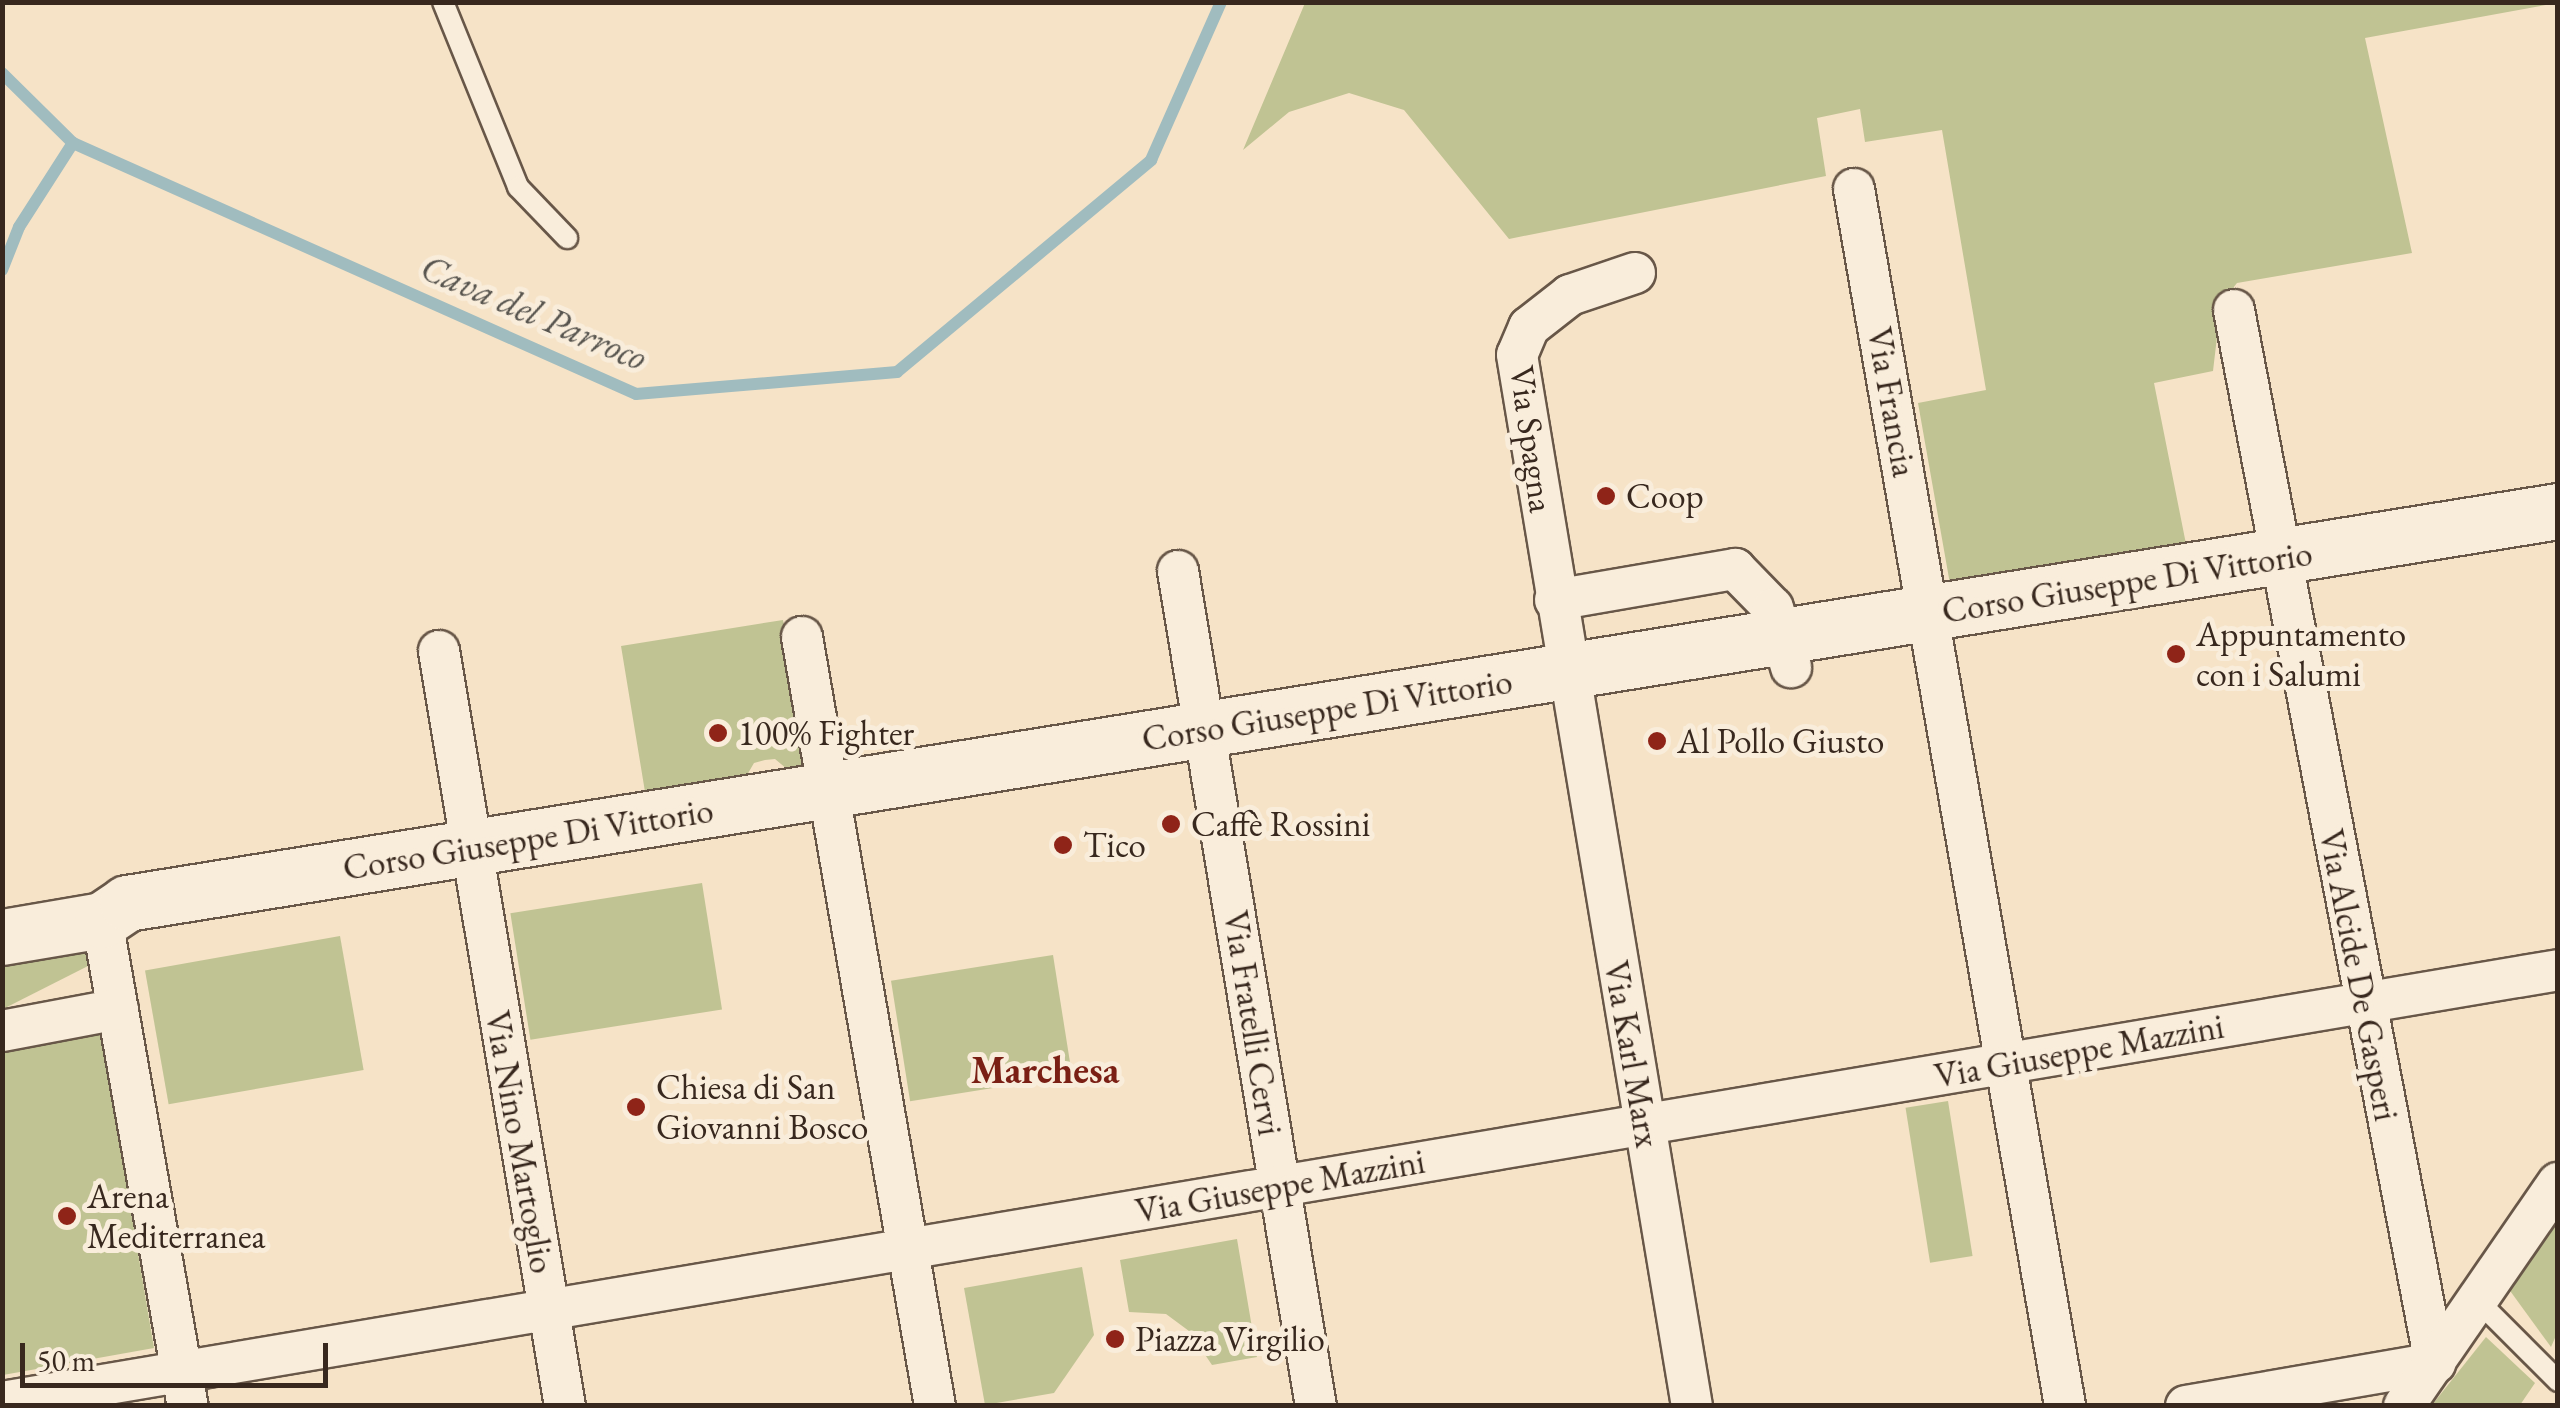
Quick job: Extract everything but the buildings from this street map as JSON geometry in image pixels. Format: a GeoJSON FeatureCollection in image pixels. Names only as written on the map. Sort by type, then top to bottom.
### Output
{"type":"FeatureCollection","features":[{"type":"Feature","properties":{"kind":"main road","name":"Corso Giuseppe Di Vittorio"},"geometry":{"type":"LineString","coordinates":[[2280,573],[2558,511]]}},
{"type":"Feature","properties":{"kind":"main road","name":"Corso Giuseppe Di Vittorio"},"geometry":{"type":"LineString","coordinates":[[2,937],[102,920],[126,903],[473,864],[2280,573],[2558,542]]}},
{"type":"Feature","properties":{"kind":"street","name":"Via Francia"},"geometry":{"type":"LineString","coordinates":[[1854,190],[2065,1406]]}},
{"type":"Feature","properties":{"kind":"street","name":"Via Spagna"},"geometry":{"type":"LineString","coordinates":[[1568,687],[1517,355],[1529,327],[1570,295],[1635,273]]}},
{"type":"Feature","properties":{"kind":"street","name":"Via Alcide De Gasperi"},"geometry":{"type":"LineString","coordinates":[[2234,310],[2280,573],[2435,1363]]}},
{"type":"Feature","properties":{"kind":"street","name":"Via Fratelli Cervi"},"geometry":{"type":"LineString","coordinates":[[1178,570],[1316,1406]]}},
{"type":"Feature","properties":{"kind":"street"},"geometry":{"type":"LineString","coordinates":[[1555,600],[1735,570],[1773,608],[1789,652]]}},
{"type":"Feature","properties":{"kind":"street"},"geometry":{"type":"LineString","coordinates":[[802,637],[936,1406]]}},
{"type":"Feature","properties":{"kind":"street","name":"Via Nino Martoglio"},"geometry":{"type":"LineString","coordinates":[[439,651],[565,1406]]}},
{"type":"Feature","properties":{"kind":"street","name":"Via Karl Marx"},"geometry":{"type":"LineString","coordinates":[[1568,687],[1692,1406]]}},
{"type":"Feature","properties":{"kind":"street"},"geometry":{"type":"LineString","coordinates":[[102,920],[185,1388]]}},
{"type":"Feature","properties":{"kind":"street","name":"Via Giuseppe Mazzini"},"geometry":{"type":"LineString","coordinates":[[2,1402],[185,1388],[549,1309],[2558,970]]}},
{"type":"Feature","properties":{"kind":"street"},"geometry":{"type":"LineString","coordinates":[[2,1030],[118,1010]]}},
{"type":"Feature","properties":{"kind":"street"},"geometry":{"type":"LineString","coordinates":[[2404,1406],[2558,1183]]}},
{"type":"Feature","properties":{"kind":"street"},"geometry":{"type":"LineString","coordinates":[[2186,1406],[2435,1363]]}},
{"type":"Feature","properties":{"kind":"lane"},"geometry":{"type":"LineString","coordinates":[[444,2],[518,187],[568,238]]}},
{"type":"Feature","properties":{"kind":"lane"},"geometry":{"type":"LineString","coordinates":[[2478,1302],[2558,1381]]}},
{"type":"Feature","properties":{"kind":"green space"},"geometry":{"type":"Polygon","coordinates":[[[1305,3],[2557,3],[2365,38],[2412,253],[2237,283],[2221,303],[2213,371],[2154,383],[2186,544],[1950,584],[1918,403],[1986,390],[1942,130],[1865,142],[1860,109],[1817,118],[1826,176],[1509,239],[1404,110],[1349,93],[1289,112],[1243,150],[1305,3]]]}},
{"type":"Feature","properties":{"kind":"green space","name":"100% Fighter"},"geometry":{"type":"Polygon","coordinates":[[[783,620],[808,777],[799,779],[775,759],[765,760],[754,763],[740,787],[647,804],[621,646],[783,620]]]}},
{"type":"Feature","properties":{"kind":"green space"},"geometry":{"type":"Polygon","coordinates":[[[702,883],[722,1009],[530,1040],[510,913],[702,883]]]}},
{"type":"Feature","properties":{"kind":"green space"},"geometry":{"type":"Polygon","coordinates":[[[340,936],[364,1070],[169,1104],[145,970],[340,936]]]}},
{"type":"Feature","properties":{"kind":"green space"},"geometry":{"type":"Polygon","coordinates":[[[86,944],[88,966],[3,1009],[3,958],[86,944]]]}},
{"type":"Feature","properties":{"kind":"green space"},"geometry":{"type":"Polygon","coordinates":[[[1053,955],[1072,1075],[910,1101],[891,981],[1053,955]]]}},
{"type":"Feature","properties":{"kind":"green space","name":"Arena Mediterranea"},"geometry":{"type":"Polygon","coordinates":[[[101,1033],[154,1348],[3,1375],[3,1051],[101,1033]]]}},
{"type":"Feature","properties":{"kind":"green space"},"geometry":{"type":"Polygon","coordinates":[[[1948,1101],[1973,1256],[1930,1263],[1906,1108],[1948,1101]]]}},
{"type":"Feature","properties":{"kind":"green space"},"geometry":{"type":"Polygon","coordinates":[[[2557,1212],[2558,1331],[2551,1347],[2508,1288],[2557,1212]]]}},
{"type":"Feature","properties":{"kind":"green space"},"geometry":{"type":"Polygon","coordinates":[[[1237,1239],[1257,1357],[1212,1365],[1189,1331],[1166,1314],[1129,1312],[1120,1260],[1237,1239]]]}},
{"type":"Feature","properties":{"kind":"green space"},"geometry":{"type":"Polygon","coordinates":[[[1082,1267],[1094,1335],[1054,1393],[985,1405],[964,1288],[1082,1267]]]}},
{"type":"Feature","properties":{"kind":"green space"},"geometry":{"type":"Polygon","coordinates":[[[2486,1337],[2535,1383],[2520,1405],[2432,1405],[2486,1337]]]}},
{"type":"Feature","properties":{"kind":"waterway","name":"Cava del Parroco"},"geometry":{"type":"LineString","coordinates":[[2,73],[73,143],[636,394],[897,372],[1151,160],[1221,2]]}},
{"type":"Feature","properties":{"kind":"waterway"},"geometry":{"type":"LineString","coordinates":[[2,270],[19,227],[73,143]]}},
{"type":"Feature","properties":{"kind":"place","name":"Coop"},"geometry":{"type":"Point","coordinates":[1606,496]}},
{"type":"Feature","properties":{"kind":"place","name":"Appuntamento con i Salumi"},"geometry":{"type":"Point","coordinates":[2176,654]}},
{"type":"Feature","properties":{"kind":"place","name":"100% Fighter"},"geometry":{"type":"Point","coordinates":[718,733]}},
{"type":"Feature","properties":{"kind":"place","name":"Al Pollo Giusto"},"geometry":{"type":"Point","coordinates":[1657,741]}},
{"type":"Feature","properties":{"kind":"place","name":"Caffè Rossini"},"geometry":{"type":"Point","coordinates":[1171,824]}},
{"type":"Feature","properties":{"kind":"place","name":"Tico"},"geometry":{"type":"Point","coordinates":[1063,845]}},
{"type":"Feature","properties":{"kind":"place","name":"Chiesa di San Giovanni Bosco"},"geometry":{"type":"Point","coordinates":[636,1107]}},
{"type":"Feature","properties":{"kind":"place","name":"Arena Mediterranea"},"geometry":{"type":"Point","coordinates":[67,1216]}},
{"type":"Feature","properties":{"kind":"place","name":"Piazza Virgilio"},"geometry":{"type":"Point","coordinates":[1115,1339]}},
{"type":"Feature","properties":{"kind":"district","name":"Marchesa"},"geometry":{"type":"Point","coordinates":[1045,1070]}}]}
